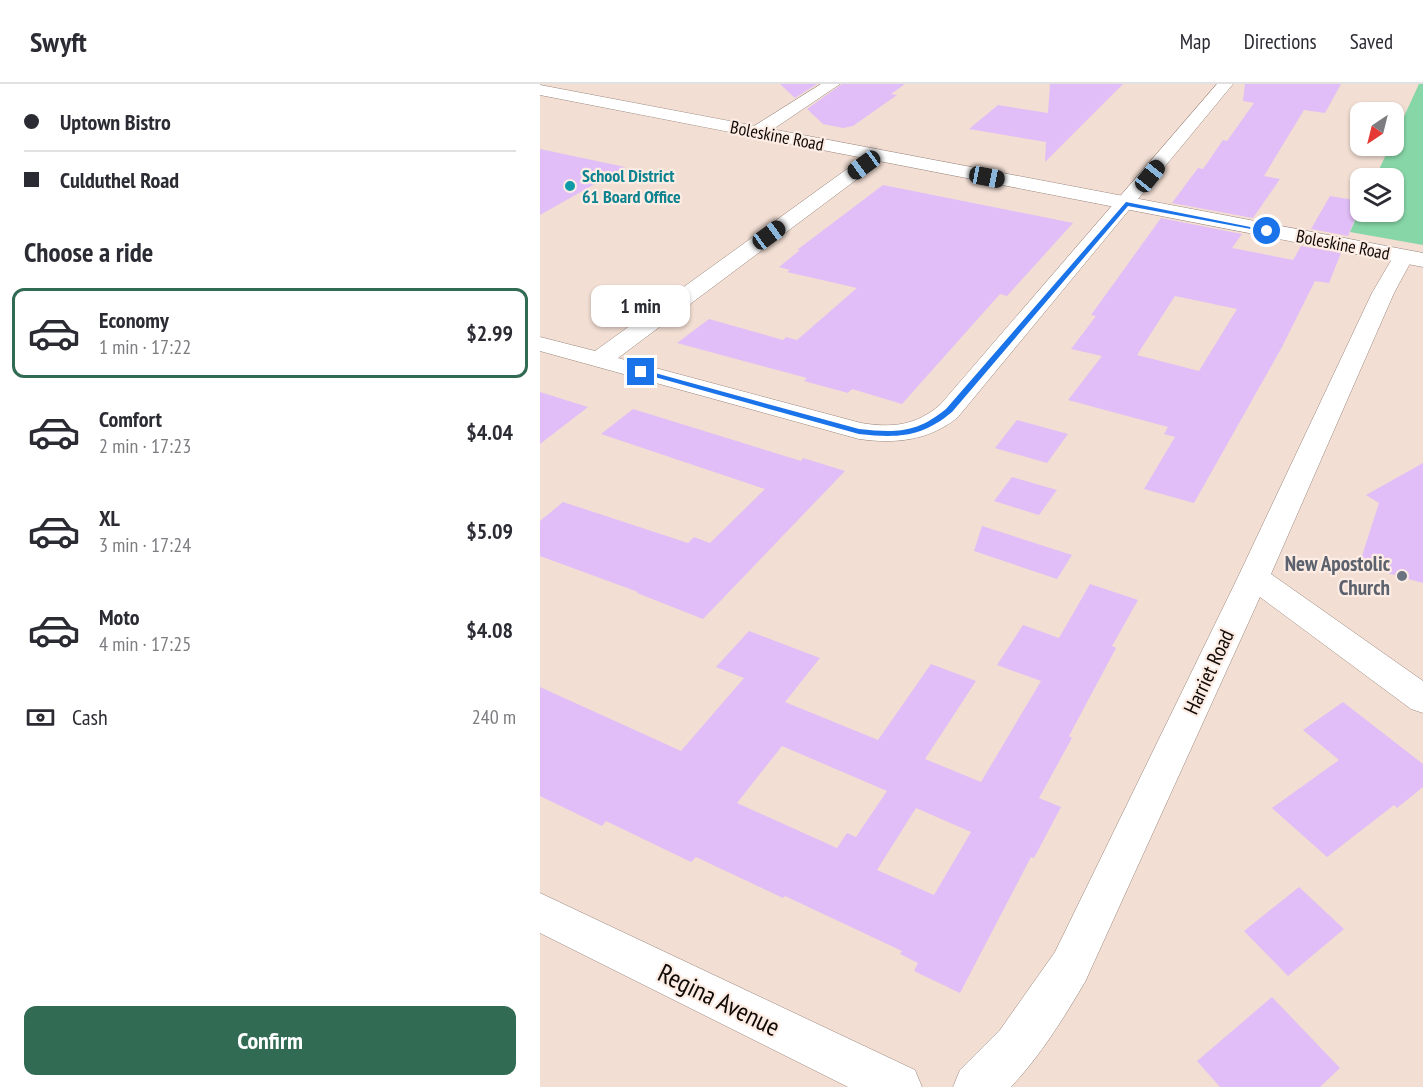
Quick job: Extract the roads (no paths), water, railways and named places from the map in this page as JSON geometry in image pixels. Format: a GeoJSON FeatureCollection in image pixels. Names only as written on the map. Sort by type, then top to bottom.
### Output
{"type":"FeatureCollection","features":[{"type":"Feature","properties":{"kind":"main road","name":"Boleskine Road"},"geometry":{"type":"LineString","coordinates":[[540,90],[1413,258]]}},
{"type":"Feature","properties":{"kind":"street"},"geometry":{"type":"LineString","coordinates":[[757,132],[832,84]]}},
{"type":"Feature","properties":{"kind":"street"},"geometry":{"type":"LineString","coordinates":[[540,344],[859,431],[885,434],[912,432],[934,423],[949,411],[1225,84]]}},
{"type":"Feature","properties":{"kind":"street"},"geometry":{"type":"LineString","coordinates":[[599,360],[878,155]]}},
{"type":"Feature","properties":{"kind":"street","name":"Harriet Road"},"geometry":{"type":"LineString","coordinates":[[987,1084],[1035,1023],[1070,967],[1254,577],[1380,300],[1413,258]]}},
{"type":"Feature","properties":{"kind":"street"},"geometry":{"type":"LineString","coordinates":[[1254,577],[1423,699]]}},
{"type":"Feature","properties":{"kind":"street","name":"Regina Avenue"},"geometry":{"type":"LineString","coordinates":[[540,912],[898,1087]]}},
{"type":"Feature","properties":{"kind":"place","name":"School District 61 Board Office"},"geometry":{"type":"Point","coordinates":[570,186]}},
{"type":"Feature","properties":{"kind":"place","name":"New Apostolic Church"},"geometry":{"type":"Point","coordinates":[1402,576]}}]}
